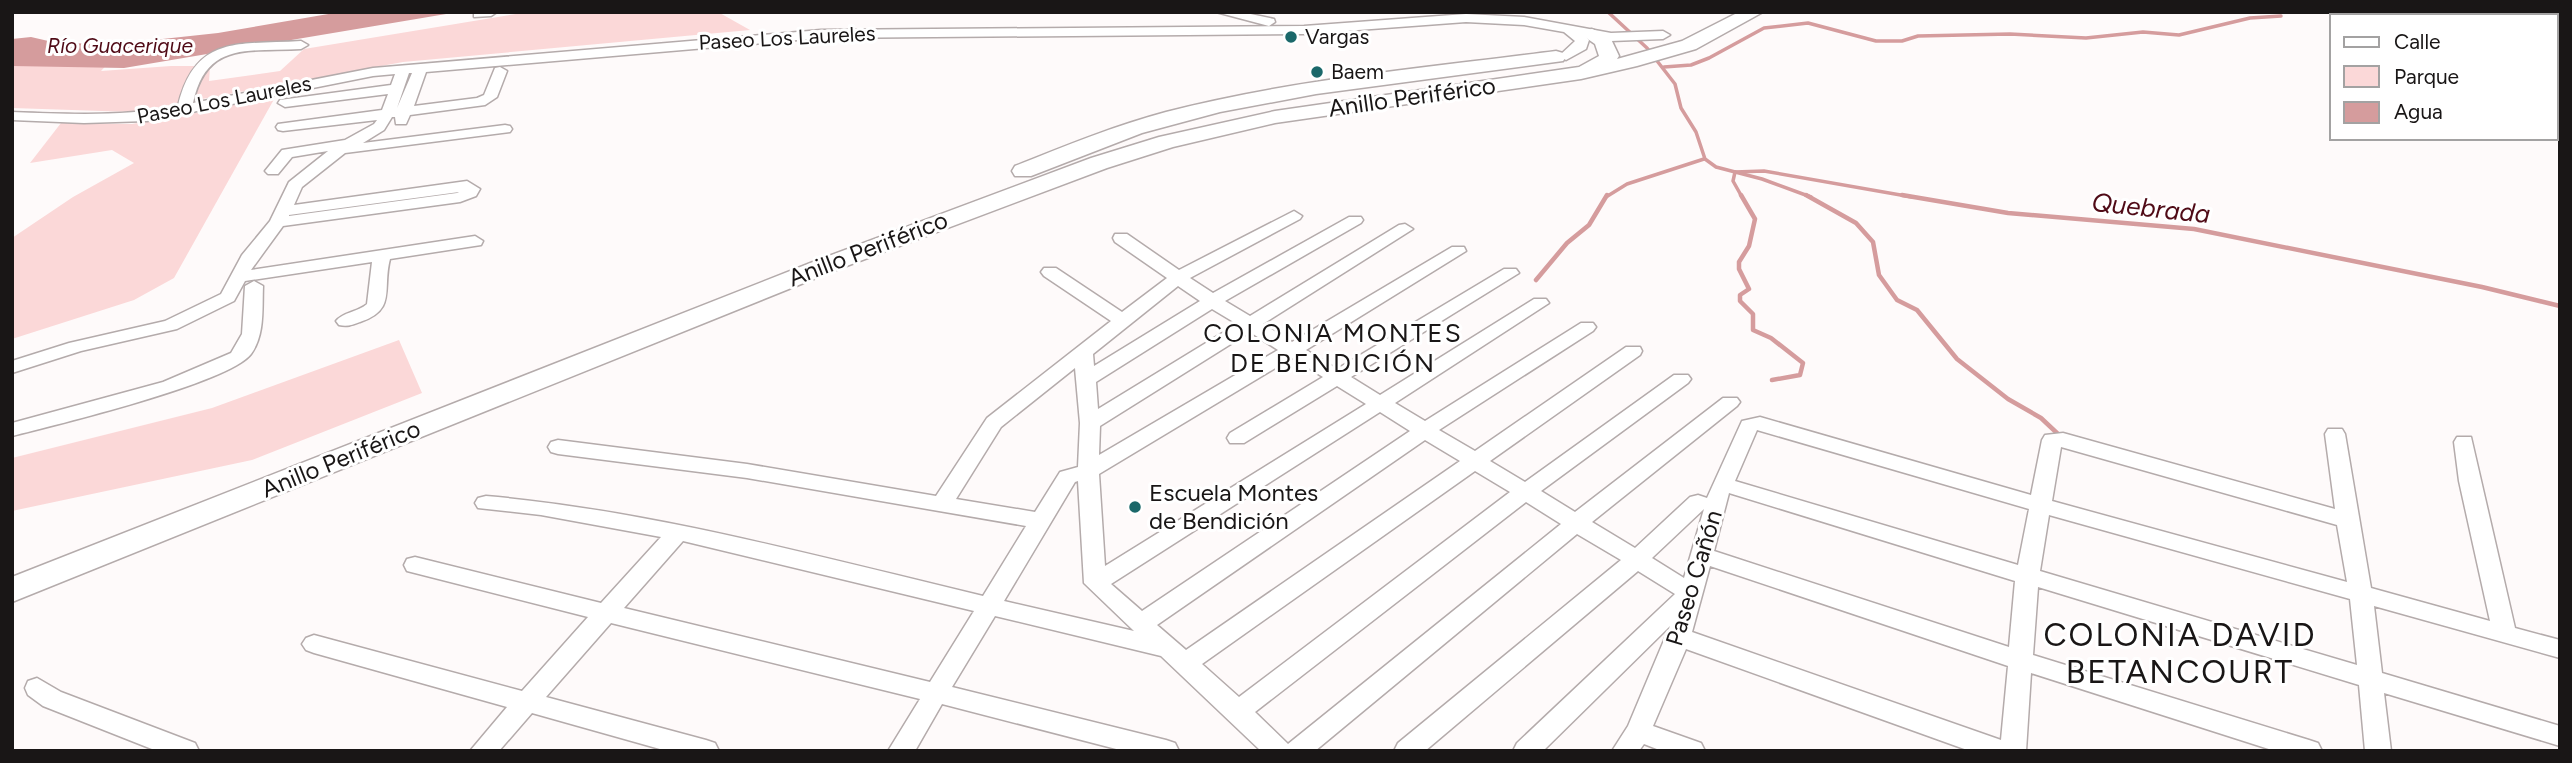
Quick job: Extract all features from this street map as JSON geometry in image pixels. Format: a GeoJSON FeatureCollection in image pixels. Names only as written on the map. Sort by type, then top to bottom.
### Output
{"type":"FeatureCollection","features":[{"type":"Feature","properties":{"kind":"highway","name":"Anillo Periférico"},"geometry":{"type":"LineString","coordinates":[[1573,64],[1600,41],[1663,35],[1720,12]]}},
{"type":"Feature","properties":{"kind":"highway","name":"Anillo Periférico"},"geometry":{"type":"LineString","coordinates":[[12,572],[607,338],[1100,139],[1188,114],[1573,64],[1637,60],[1689,45],[1754,12]]}},
{"type":"Feature","properties":{"kind":"highway","name":"Anillo Periférico"},"geometry":{"type":"LineString","coordinates":[[12,590],[793,278],[1099,163],[1340,96]]}},
{"type":"Feature","properties":{"kind":"street"},"geometry":{"type":"LineString","coordinates":[[1222,12],[1304,30]]}},
{"type":"Feature","properties":{"kind":"street","name":"Paseo Los Laureles"},"geometry":{"type":"LineString","coordinates":[[12,116],[113,119],[184,111],[334,78],[408,75],[518,58],[821,34],[1304,30],[1466,18],[1507,19],[1567,29],[1600,41]]}},
{"type":"Feature","properties":{"kind":"street"},"geometry":{"type":"LineString","coordinates":[[1567,29],[1582,40],[1573,64]]}},
{"type":"Feature","properties":{"kind":"street"},"geometry":{"type":"LineString","coordinates":[[184,111],[196,71],[215,55],[228,51],[300,45]]}},
{"type":"Feature","properties":{"kind":"street"},"geometry":{"type":"LineString","coordinates":[[283,127],[487,100],[500,71]]}},
{"type":"Feature","properties":{"kind":"street"},"geometry":{"type":"LineString","coordinates":[[285,103],[408,75]]}},
{"type":"Feature","properties":{"kind":"street"},"geometry":{"type":"LineString","coordinates":[[12,430],[170,386],[238,357],[246,351],[251,336],[242,284],[251,255],[281,216],[295,185],[321,162],[400,122],[405,110],[408,75]]}},
{"type":"Feature","properties":{"kind":"street"},"geometry":{"type":"LineString","coordinates":[[349,147],[379,127],[408,75]]}},
{"type":"Feature","properties":{"kind":"street"},"geometry":{"type":"LineString","coordinates":[[273,171],[287,153],[505,129]]}},
{"type":"Feature","properties":{"kind":"street"},"geometry":{"type":"LineString","coordinates":[[321,162],[457,144],[460,135]]}},
{"type":"Feature","properties":{"kind":"street"},"geometry":{"type":"LineString","coordinates":[[467,186],[472,189],[470,193],[460,197],[281,216],[467,186]]}},
{"type":"Feature","properties":{"kind":"street"},"geometry":{"type":"LineString","coordinates":[[941,505],[994,423],[1177,278],[1294,216]]}},
{"type":"Feature","properties":{"kind":"street"},"geometry":{"type":"LineString","coordinates":[[1087,379],[1212,301],[1355,220]]}},
{"type":"Feature","properties":{"kind":"street"},"geometry":{"type":"LineString","coordinates":[[1090,423],[1405,229]]}},
{"type":"Feature","properties":{"kind":"street"},"geometry":{"type":"LineString","coordinates":[[1121,238],[1212,301],[1690,592],[1526,751]]}},
{"type":"Feature","properties":{"kind":"street"},"geometry":{"type":"LineString","coordinates":[[12,367],[76,347],[190,318],[216,304],[242,284],[380,261],[442,258],[467,243]]}},
{"type":"Feature","properties":{"kind":"street"},"geometry":{"type":"LineString","coordinates":[[901,751],[1067,477],[1088,471],[1458,251]]}},
{"type":"Feature","properties":{"kind":"street"},"geometry":{"type":"LineString","coordinates":[[345,321],[367,314],[376,306],[380,261]]}},
{"type":"Feature","properties":{"kind":"street"},"geometry":{"type":"LineString","coordinates":[[1050,272],[1123,321]]}},
{"type":"Feature","properties":{"kind":"street"},"geometry":{"type":"LineString","coordinates":[[1237,438],[1510,273]]}},
{"type":"Feature","properties":{"kind":"street"},"geometry":{"type":"LineString","coordinates":[[1095,583],[1377,403],[1540,303]]}},
{"type":"Feature","properties":{"kind":"street"},"geometry":{"type":"LineString","coordinates":[[1141,624],[1424,431],[1587,327]]}},
{"type":"Feature","properties":{"kind":"street"},"geometry":{"type":"LineString","coordinates":[[486,503],[678,531],[990,605],[1176,656],[1474,460],[1633,351]]}},
{"type":"Feature","properties":{"kind":"street"},"geometry":{"type":"LineString","coordinates":[[1083,352],[1090,423],[1088,471],[1095,583],[1238,711],[1278,751]]}},
{"type":"Feature","properties":{"kind":"street"},"geometry":{"type":"LineString","coordinates":[[1238,711],[1451,546],[1681,379]]}},
{"type":"Feature","properties":{"kind":"street"},"geometry":{"type":"LineString","coordinates":[[1297,751],[1576,523],[1730,402]]}},
{"type":"Feature","properties":{"kind":"street","name":"Paseo Cañón"},"geometry":{"type":"LineString","coordinates":[[1632,741],[1679,637],[1722,484],[1749,426],[1760,423],[1774,425],[2039,505]]}},
{"type":"Feature","properties":{"kind":"street"},"geometry":{"type":"LineString","coordinates":[[2335,434],[2361,595],[2378,751]]}},
{"type":"Feature","properties":{"kind":"street"},"geometry":{"type":"LineString","coordinates":[[2012,751],[2022,661],[2027,578],[2051,443],[2055,439],[2347,520]]}},
{"type":"Feature","properties":{"kind":"street"},"geometry":{"type":"LineString","coordinates":[[2464,442],[2470,481],[2505,634]]}},
{"type":"Feature","properties":{"kind":"street"},"geometry":{"type":"LineString","coordinates":[[558,447],[747,471],[1041,522]]}},
{"type":"Feature","properties":{"kind":"street"},"geometry":{"type":"LineString","coordinates":[[1722,484],[2027,578],[2370,677],[2560,736]]}},
{"type":"Feature","properties":{"kind":"street"},"geometry":{"type":"LineString","coordinates":[[1408,751],[1636,559],[1698,502]]}},
{"type":"Feature","properties":{"kind":"street"},"geometry":{"type":"LineString","coordinates":[[2039,505],[2560,649]]}},
{"type":"Feature","properties":{"kind":"street"},"geometry":{"type":"LineString","coordinates":[[483,751],[678,531]]}},
{"type":"Feature","properties":{"kind":"street"},"geometry":{"type":"LineString","coordinates":[[1701,555],[2022,661],[2309,751]]}},
{"type":"Feature","properties":{"kind":"street"},"geometry":{"type":"LineString","coordinates":[[415,565],[604,614],[937,691],[1166,751]]}},
{"type":"Feature","properties":{"kind":"street"},"geometry":{"type":"LineString","coordinates":[[1679,637],[2001,751]]}},
{"type":"Feature","properties":{"kind":"street"},"geometry":{"type":"LineString","coordinates":[[314,644],[706,751]]}},
{"type":"Feature","properties":{"kind":"street"},"geometry":{"type":"LineString","coordinates":[[37,688],[52,699],[186,751]]}},
{"type":"Feature","properties":{"kind":"street"},"geometry":{"type":"LineString","coordinates":[[1632,741],[1692,751]]}},
{"type":"Feature","properties":{"kind":"green space"},"geometry":{"type":"Polygon","coordinates":[[[528,12],[718,12],[750,30],[403,62],[132,112],[12,108],[12,64],[112,59],[101,71],[210,66],[209,81],[280,71],[304,49],[528,12]]]}},
{"type":"Feature","properties":{"kind":"green space"},"geometry":{"type":"Polygon","coordinates":[[[277,94],[174,278],[134,300],[12,339],[12,238],[73,197],[134,163],[112,150],[30,163],[61,123],[132,124],[201,112],[277,94]]]}},
{"type":"Feature","properties":{"kind":"green space"},"geometry":{"type":"Polygon","coordinates":[[[399,340],[422,393],[252,460],[12,511],[12,458],[212,408],[399,340]]]}},
{"type":"Feature","properties":{"kind":"water","name":"Río Guacerique"},"geometry":{"type":"Polygon","coordinates":[[[340,12],[458,12],[124,68],[12,66],[12,39],[31,37],[57,43],[116,44],[218,33],[340,12]]]}},
{"type":"Feature","properties":{"kind":"waterway"},"geometry":{"type":"LineString","coordinates":[[1608,12],[1647,48],[1675,84],[1681,108],[1696,132],[1705,159],[1716,167],[1735,172]]}},
{"type":"Feature","properties":{"kind":"waterway"},"geometry":{"type":"LineString","coordinates":[[1664,67],[1691,65],[1709,58],[1764,28],[1808,23],[1876,41],[1902,41],[1918,36],[2010,34],[2086,38],[2143,32],[2179,35],[2250,18],[2281,16]]}},
{"type":"Feature","properties":{"kind":"waterway"},"geometry":{"type":"LineString","coordinates":[[1606,197],[1627,184],[1704,159]]}},
{"type":"Feature","properties":{"kind":"waterway","name":"Quebrada"},"geometry":{"type":"LineString","coordinates":[[1735,172],[1764,171],[1912,197]]}},
{"type":"Feature","properties":{"kind":"waterway"},"geometry":{"type":"LineString","coordinates":[[1735,172],[1807,195]]}},
{"type":"Feature","properties":{"kind":"waterway"},"geometry":{"type":"LineString","coordinates":[[1735,172],[1733,181],[1742,197]]}},
{"type":"Feature","properties":{"kind":"waterway"},"geometry":{"type":"LineString","coordinates":[[1536,280],[1567,243],[1589,225],[1607,195]]}},
{"type":"Feature","properties":{"kind":"waterway"},"geometry":{"type":"LineString","coordinates":[[1741,195],[1755,219],[1749,246],[1739,262],[1739,269],[1749,289],[1740,295],[1740,301],[1753,314],[1753,330],[1771,338],[1803,363],[1800,375],[1772,380]]}},
{"type":"Feature","properties":{"kind":"waterway"},"geometry":{"type":"LineString","coordinates":[[1807,195],[1811,197]]}},
{"type":"Feature","properties":{"kind":"waterway"},"geometry":{"type":"LineString","coordinates":[[1807,195],[1856,223],[1873,242],[1879,275],[1897,300],[1917,310],[1957,359],[2008,399],[2041,418],[2058,434]]}},
{"type":"Feature","properties":{"kind":"waterway","name":"Quebrada"},"geometry":{"type":"LineString","coordinates":[[1902,195],[2008,213],[2194,229],[2482,287],[2560,306]]}},
{"type":"Feature","properties":{"kind":"place","name":"Vargas"},"geometry":{"type":"Point","coordinates":[1291,37]}},
{"type":"Feature","properties":{"kind":"place","name":"Baem"},"geometry":{"type":"Point","coordinates":[1317,72]}},
{"type":"Feature","properties":{"kind":"place","name":"Escuela Montes de Bendición"},"geometry":{"type":"Point","coordinates":[1135,507]}},
{"type":"Feature","properties":{"kind":"district","name":"COLONIA MONTES DE BENDICIÓN"},"geometry":{"type":"Point","coordinates":[1333,348]}},
{"type":"Feature","properties":{"kind":"district","name":"COLONIA DAVID BETANCOURT"},"geometry":{"type":"Point","coordinates":[2180,654]}}]}
